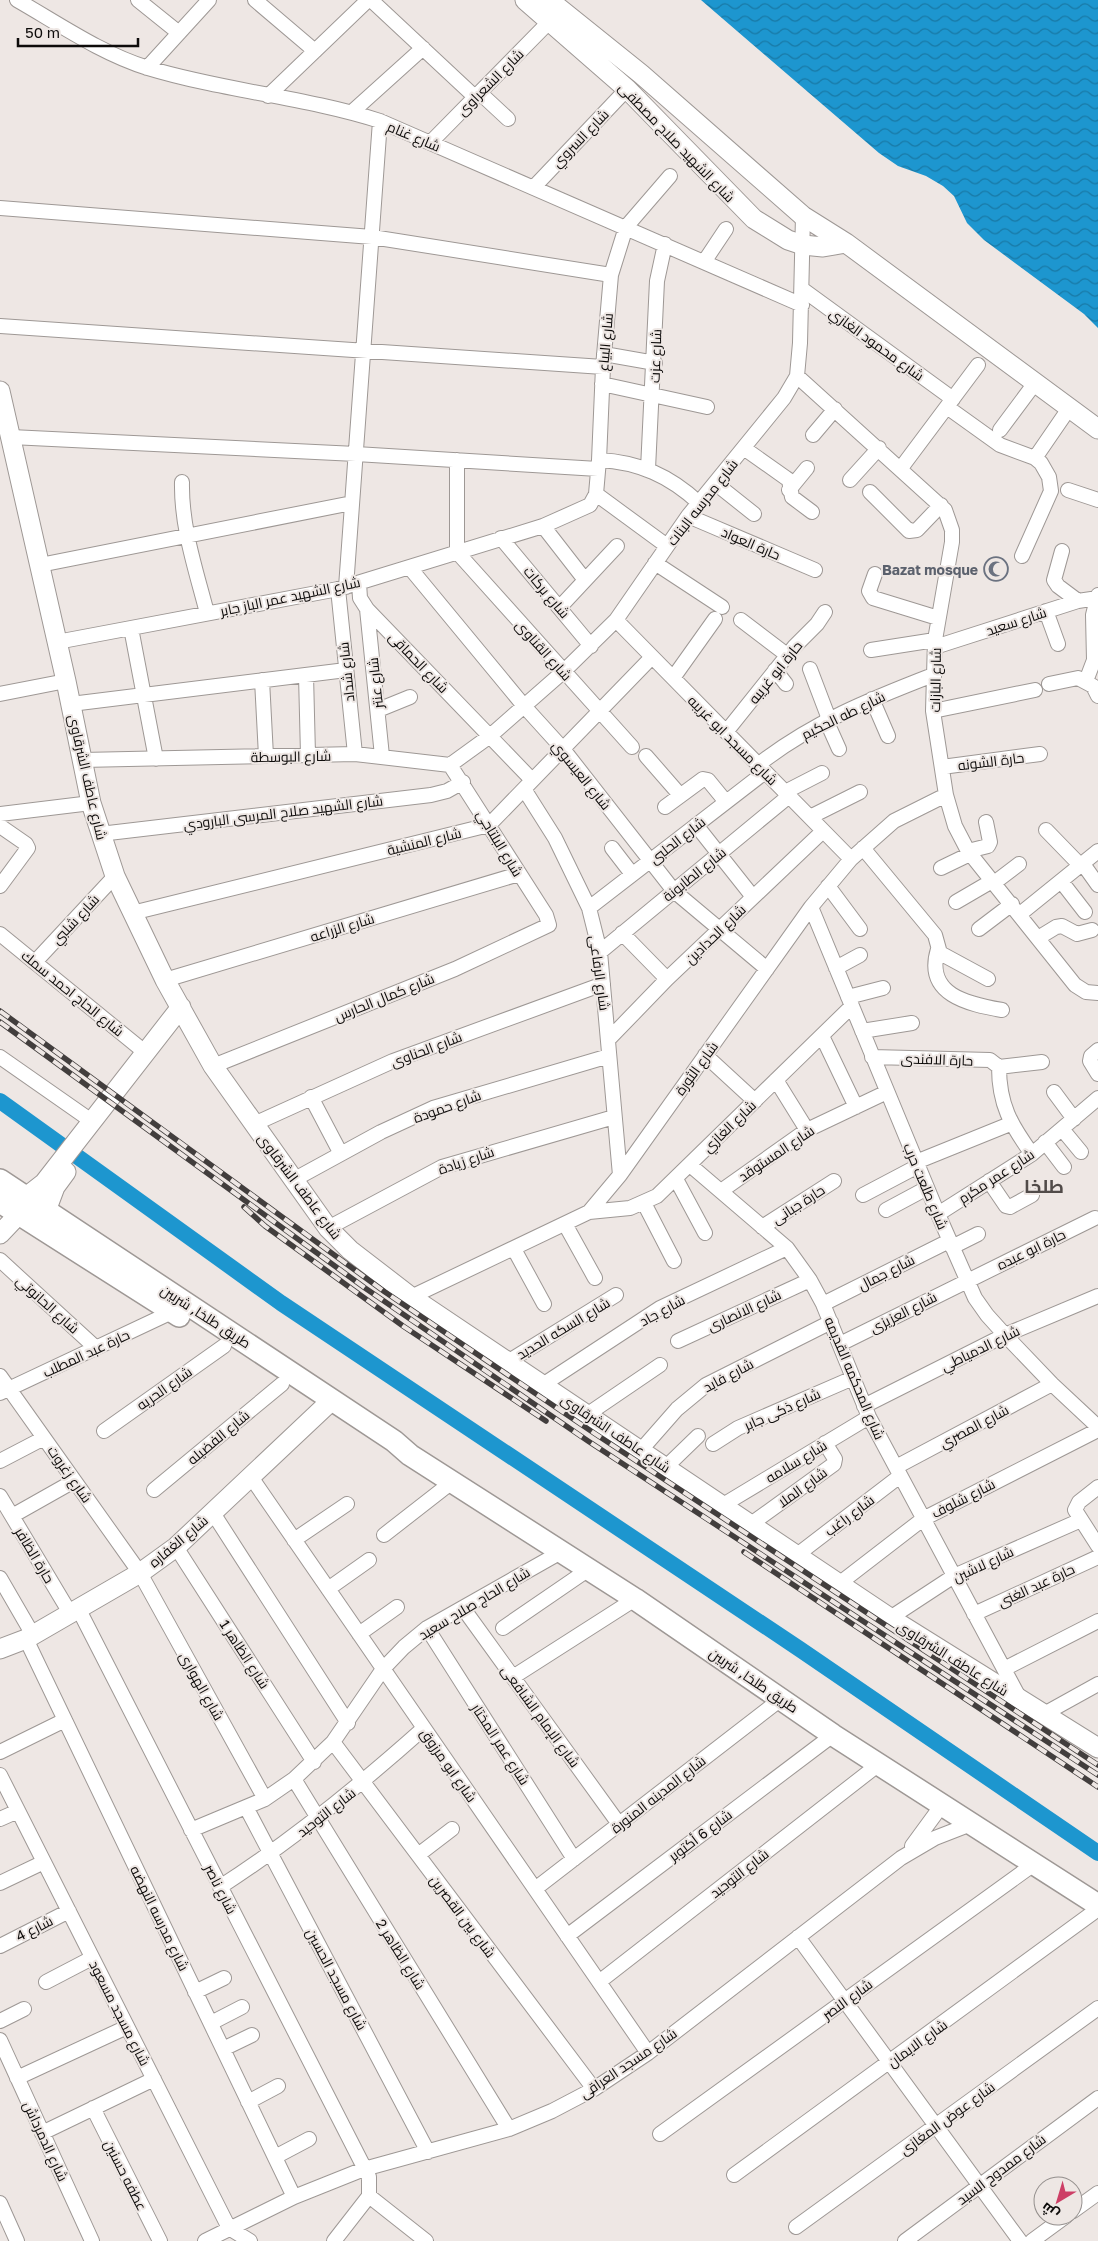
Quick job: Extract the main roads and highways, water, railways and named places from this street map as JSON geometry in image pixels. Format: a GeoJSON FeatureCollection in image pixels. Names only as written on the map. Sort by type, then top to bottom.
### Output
{"type":"FeatureCollection","features":[{"type":"Feature","properties":{"kind":"main road","name":"طريق طلخا, شربين"},"geometry":{"type":"LineString","coordinates":[[0,1180],[23,1205],[172,1312],[282,1384],[327,1405]]}},
{"type":"Feature","properties":{"kind":"main road","name":"طريق طلخا, شربين"},"geometry":{"type":"LineString","coordinates":[[0,1202],[46,1211],[390,1448],[410,1455],[589,1569],[833,1735],[1098,1904]]}},
{"type":"Feature","properties":{"kind":"water"},"geometry":{"type":"Polygon","coordinates":[[[701,0],[1098,0],[1098,328],[1084,314],[984,240],[967,223],[954,196],[943,186],[926,176],[898,166],[879,153],[701,0]]]}},
{"type":"Feature","properties":{"kind":"waterway"},"geometry":{"type":"LineString","coordinates":[[0,1101],[281,1303],[801,1650],[1098,1853]]}},
{"type":"Feature","properties":{"kind":"railway"},"geometry":{"type":"LineString","coordinates":[[0,1011],[385,1292],[594,1433],[1098,1765]]}},
{"type":"Feature","properties":{"kind":"railway"},"geometry":{"type":"LineString","coordinates":[[0,1022],[365,1288],[588,1441],[1098,1775]]}},
{"type":"Feature","properties":{"kind":"railway"},"geometry":{"type":"LineString","coordinates":[[244,1207],[265,1226],[403,1326],[546,1421]]}},
{"type":"Feature","properties":{"kind":"railway"},"geometry":{"type":"LineString","coordinates":[[744,1552],[1098,1787]]}},
{"type":"Feature","properties":{"kind":"place","name":"Bazat mosque"},"geometry":{"type":"Point","coordinates":[996,569]}},
{"type":"Feature","properties":{"kind":"district","name":"طلخا"},"geometry":{"type":"Point","coordinates":[1044,1185]}}]}
